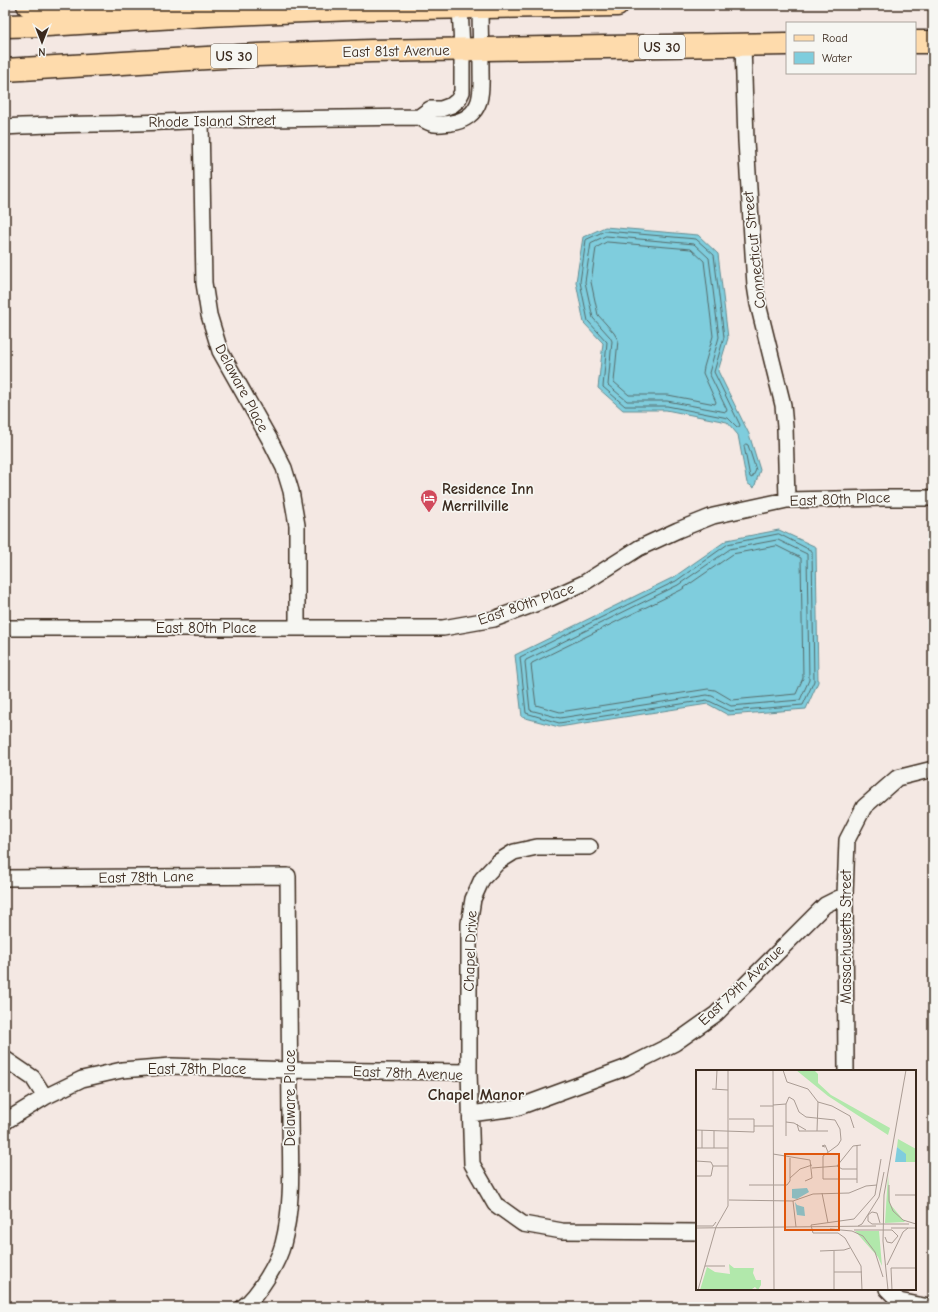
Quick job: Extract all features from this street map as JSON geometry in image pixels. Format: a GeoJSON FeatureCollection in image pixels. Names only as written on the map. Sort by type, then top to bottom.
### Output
{"type":"FeatureCollection","features":[{"type":"Feature","properties":{"kind":"main road"},"geometry":{"type":"LineString","coordinates":[[28,5],[168,18]]}},
{"type":"Feature","properties":{"kind":"main road"},"geometry":{"type":"LineString","coordinates":[[5,26],[354,9],[470,6],[617,5]]}},
{"type":"Feature","properties":{"kind":"main road"},"geometry":{"type":"LineString","coordinates":[[916,42],[933,42]]}},
{"type":"Feature","properties":{"kind":"main road","name":"East 81st Avenue"},"geometry":{"type":"LineString","coordinates":[[5,70],[257,55],[371,51],[786,44]]}},
{"type":"Feature","properties":{"kind":"street","name":"Rhode Island Street"},"geometry":{"type":"LineString","coordinates":[[5,127],[42,124],[174,122],[202,120],[420,117],[430,109],[441,109],[452,105],[460,97],[472,50],[470,6]]}},
{"type":"Feature","properties":{"kind":"street","name":"Connecticut Street"},"geometry":{"type":"LineString","coordinates":[[743,45],[746,141],[755,285],[758,304],[783,405],[787,500]]}},
{"type":"Feature","properties":{"kind":"street","name":"Delaware Place"},"geometry":{"type":"LineString","coordinates":[[202,120],[204,283],[207,304],[212,327],[220,351],[264,428],[288,479],[294,503],[297,525],[297,628]]}},
{"type":"Feature","properties":{"kind":"street","name":"East 80th Place"},"geometry":{"type":"LineString","coordinates":[[5,628],[443,628],[494,619],[551,598],[584,584],[639,548],[678,530],[714,516],[787,500],[933,498]]}},
{"type":"Feature","properties":{"kind":"street","name":"Massachusetts Street"},"geometry":{"type":"LineString","coordinates":[[846,1070],[845,895],[847,840],[864,807],[897,778],[933,769]]}},
{"type":"Feature","properties":{"kind":"street","name":"Chapel Drive"},"geometry":{"type":"LineString","coordinates":[[469,1072],[469,924],[473,899],[482,879],[498,862],[514,852],[537,847],[590,847]]}},
{"type":"Feature","properties":{"kind":"street","name":"Delaware Place"},"geometry":{"type":"LineString","coordinates":[[243,1307],[250,1302],[273,1268],[283,1245],[290,1206],[288,876]]}},
{"type":"Feature","properties":{"kind":"street","name":"East 78th Lane"},"geometry":{"type":"LineString","coordinates":[[5,878],[288,876]]}},
{"type":"Feature","properties":{"kind":"street","name":"East 79th Avenue"},"geometry":{"type":"LineString","coordinates":[[470,1114],[516,1108],[625,1068],[675,1043],[716,1014],[826,905],[845,895]]}},
{"type":"Feature","properties":{"kind":"street"},"geometry":{"type":"LineString","coordinates":[[5,1059],[33,1078],[45,1097]]}},
{"type":"Feature","properties":{"kind":"street","name":"East 78th Place"},"geometry":{"type":"LineString","coordinates":[[5,1122],[45,1097],[82,1080],[122,1070],[171,1066],[290,1070]]}},
{"type":"Feature","properties":{"kind":"street","name":"East 78th Avenue"},"geometry":{"type":"LineString","coordinates":[[290,1070],[469,1072],[472,1164],[495,1204],[523,1224],[562,1231],[696,1232]]}},
{"type":"Feature","properties":{"kind":"street"},"geometry":{"type":"LineString","coordinates":[[887,1290],[898,1301],[929,1307]]}},
{"type":"Feature","properties":{"kind":"water"},"geometry":{"type":"Polygon","coordinates":[[[605,227],[698,235],[718,254],[728,338],[718,371],[749,434],[760,470],[754,488],[747,483],[738,435],[727,422],[666,410],[623,410],[598,388],[603,343],[584,323],[576,282],[583,237],[605,227]]]}},
{"type":"Feature","properties":{"kind":"water"},"geometry":{"type":"Polygon","coordinates":[[[779,530],[816,547],[818,682],[806,709],[728,715],[708,704],[559,727],[522,717],[515,655],[674,577],[727,540],[779,530]]]}},
{"type":"Feature","properties":{"kind":"place","name":"Residence Inn Merrillville"},"geometry":{"type":"Point","coordinates":[429,513]}},
{"type":"Feature","properties":{"kind":"district","name":"Chapel Manor"},"geometry":{"type":"Point","coordinates":[476,1095]}}]}
